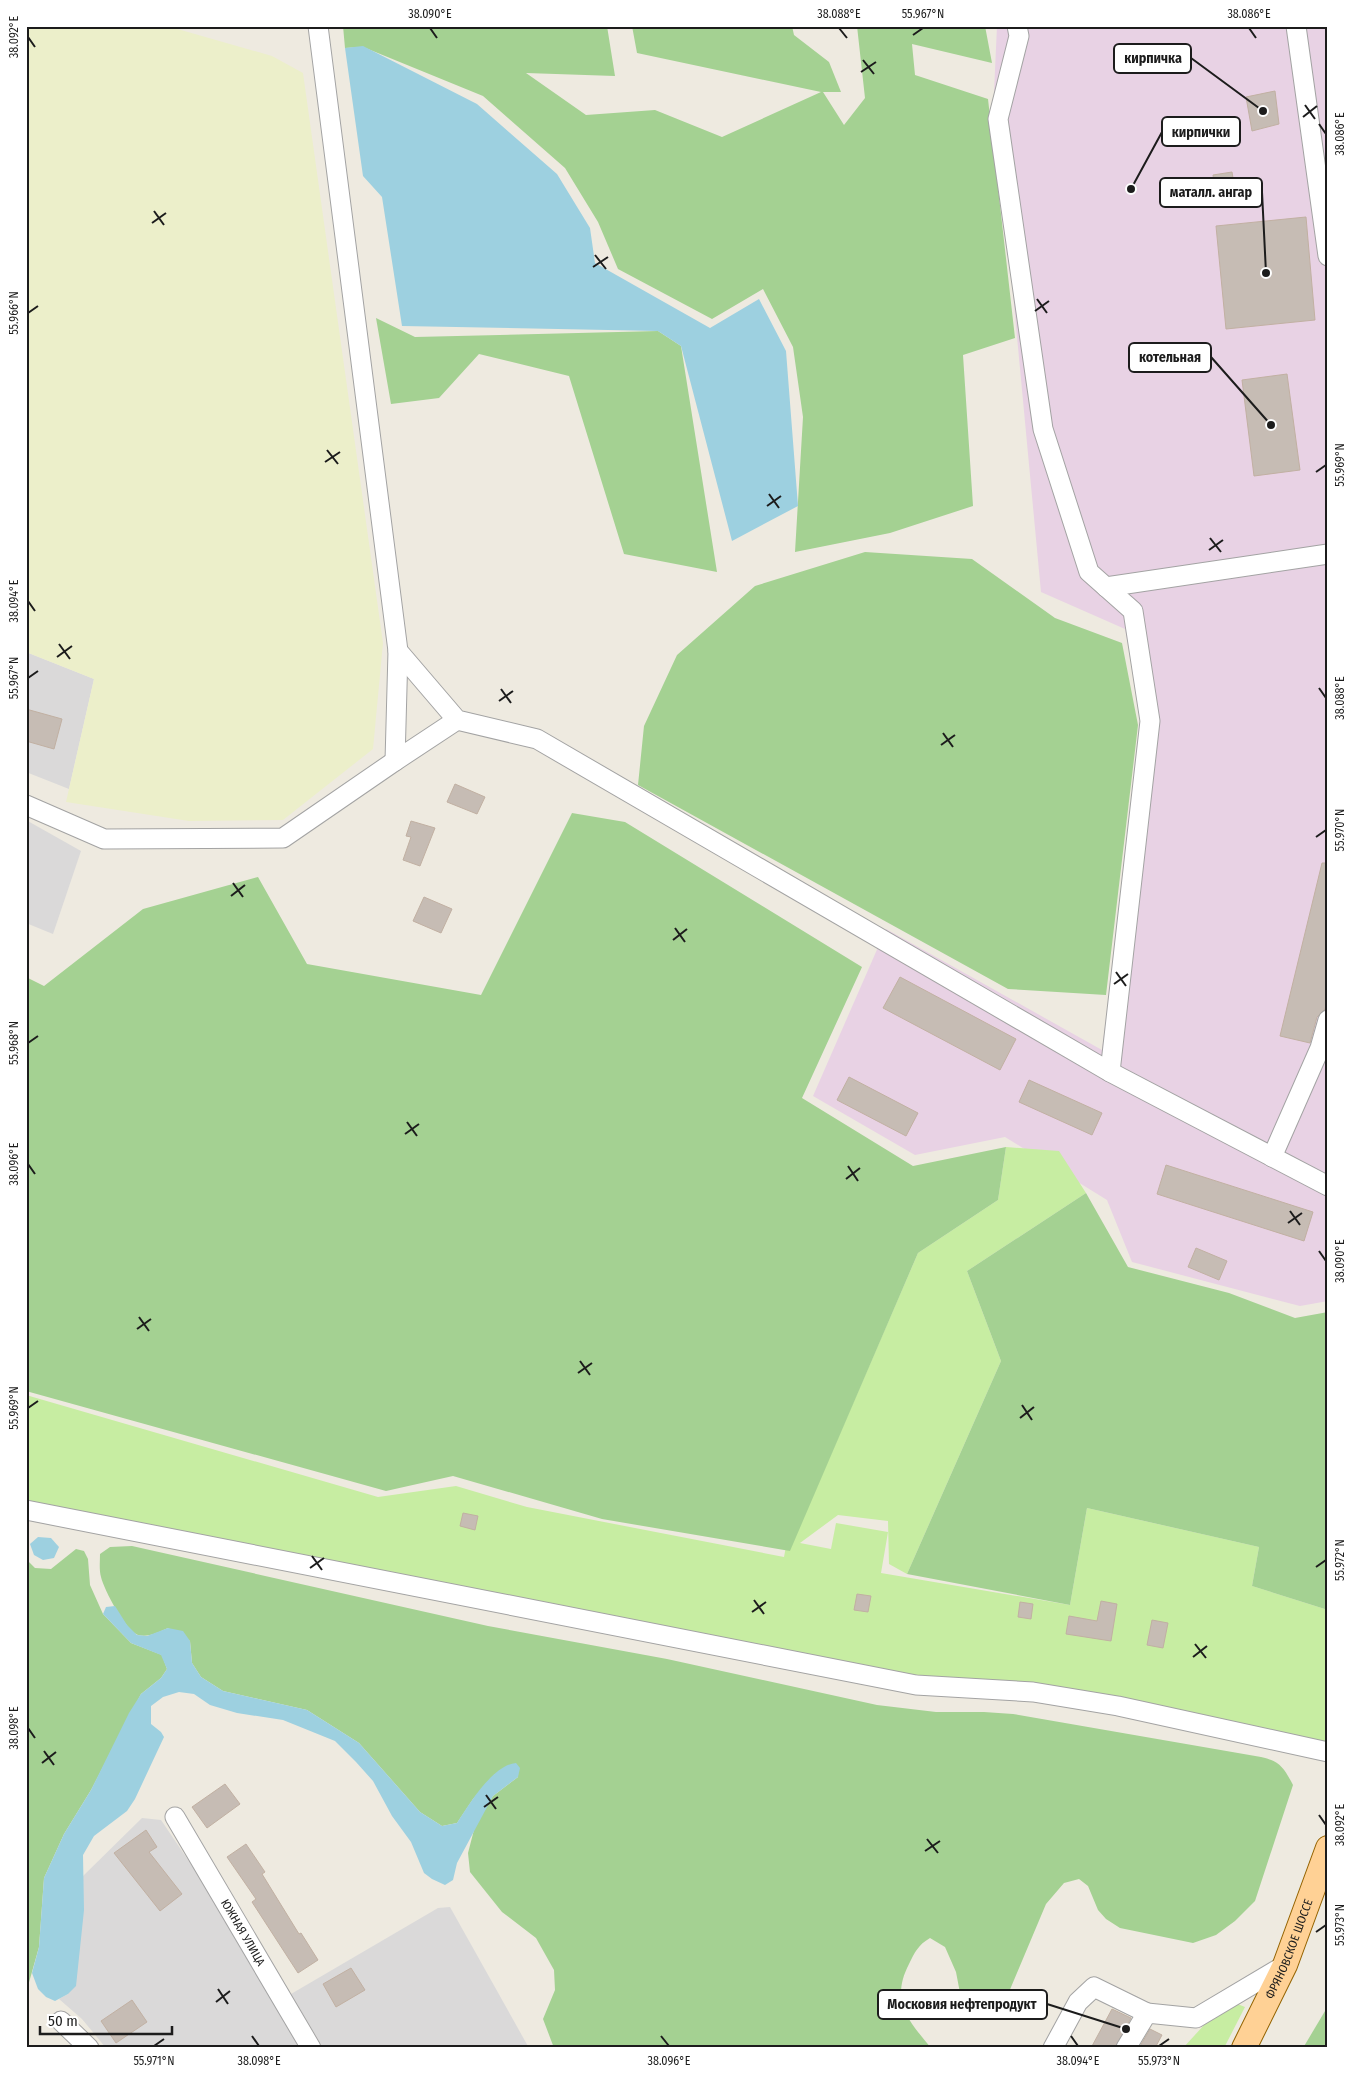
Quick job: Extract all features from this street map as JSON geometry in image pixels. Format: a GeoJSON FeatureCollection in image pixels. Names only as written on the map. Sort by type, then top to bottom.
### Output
{"type":"FeatureCollection","features":[{"type":"Feature","properties":{"kind":"main road","name":"ФРЯНОВСКОЕ ШОССЕ"},"geometry":{"type":"LineString","coordinates":[[1244,2048],[1285,1965],[1328,1848]]}},
{"type":"Feature","properties":{"kind":"street"},"geometry":{"type":"LineString","coordinates":[[318,26],[398,651],[395,761]]}},
{"type":"Feature","properties":{"kind":"street"},"geometry":{"type":"LineString","coordinates":[[1018,26],[1019,36],[998,119],[1043,428],[1089,572],[1133,611],[1150,721],[1110,1072]]}},
{"type":"Feature","properties":{"kind":"street"},"geometry":{"type":"LineString","coordinates":[[1296,26],[1319,131],[1328,256]]}},
{"type":"Feature","properties":{"kind":"street"},"geometry":{"type":"LineString","coordinates":[[1106,587],[1328,554]]}},
{"type":"Feature","properties":{"kind":"street"},"geometry":{"type":"LineString","coordinates":[[398,651],[457,720],[537,739],[1110,1072],[1328,1186]]}},
{"type":"Feature","properties":{"kind":"street"},"geometry":{"type":"LineString","coordinates":[[26,805],[104,839],[283,838],[457,720]]}},
{"type":"Feature","properties":{"kind":"street"},"geometry":{"type":"LineString","coordinates":[[1272,1157],[1320,1048],[1328,1020]]}},
{"type":"Feature","properties":{"kind":"street"},"geometry":{"type":"LineString","coordinates":[[26,1510],[916,1685],[1033,1692],[1118,1706],[1328,1752]]}},
{"type":"Feature","properties":{"kind":"street","name":"ЮЖНАЯ УЛИЦА"},"geometry":{"type":"LineString","coordinates":[[175,1816],[311,2048]]}},
{"type":"Feature","properties":{"kind":"street"},"geometry":{"type":"LineString","coordinates":[[1053,2048],[1078,2002],[1094,1987],[1146,2012],[1196,2018],[1285,1965]]}},
{"type":"Feature","properties":{"kind":"street"},"geometry":{"type":"LineString","coordinates":[[1126,2048],[1146,2012]]}},
{"type":"Feature","properties":{"kind":"street"},"geometry":{"type":"LineString","coordinates":[[61,2021],[90,2048]]}},
{"type":"Feature","properties":{"kind":"shaded area"},"geometry":{"type":"Polygon","coordinates":[[[997,26],[1328,26],[1328,1301],[1300,1306],[1132,1262],[1107,1200],[1005,1137],[915,1155],[813,1096],[886,929],[1102,1050],[1143,722],[1125,629],[1041,592],[994,92],[997,26]]]}},
{"type":"Feature","properties":{"kind":"shaded area"},"geometry":{"type":"Polygon","coordinates":[[[26,652],[94,679],[69,789],[26,772],[26,652]]]}},
{"type":"Feature","properties":{"kind":"shaded area"},"geometry":{"type":"Polygon","coordinates":[[[26,820],[81,851],[53,934],[26,923],[26,820]]]}},
{"type":"Feature","properties":{"kind":"shaded area"},"geometry":{"type":"Polygon","coordinates":[[[142,1818],[161,1820],[228,1919],[302,2048],[106,2048],[82,2019],[59,1999],[68,1994],[83,1892],[83,1876],[142,1818]]]}},
{"type":"Feature","properties":{"kind":"shaded area"},"geometry":{"type":"Polygon","coordinates":[[[450,1907],[529,2048],[323,2048],[291,1994],[438,1908],[450,1907]]]}},
{"type":"Feature","properties":{"kind":"green space"},"geometry":{"type":"Polygon","coordinates":[[[26,26],[167,26],[272,56],[303,73],[383,643],[373,749],[283,820],[189,821],[66,802],[94,679],[26,652],[26,26]]]}},
{"type":"Feature","properties":{"kind":"green space"},"geometry":{"type":"Polygon","coordinates":[[[343,26],[607,26],[615,76],[526,73],[586,115],[655,110],[722,137],[821,92],[637,53],[632,26],[792,26],[794,35],[829,62],[841,92],[823,92],[844,125],[865,98],[857,26],[985,26],[992,63],[912,44],[915,75],[988,99],[1015,338],[963,355],[973,506],[890,533],[795,552],[803,417],[793,347],[763,289],[712,319],[618,269],[598,222],[565,168],[483,96],[363,47],[345,48],[343,26]]]}},
{"type":"Feature","properties":{"kind":"green space"},"geometry":{"type":"Polygon","coordinates":[[[376,318],[415,337],[658,331],[681,346],[717,572],[624,554],[569,376],[479,354],[439,398],[391,404],[376,318]]]}},
{"type":"Feature","properties":{"kind":"green space"},"geometry":{"type":"Polygon","coordinates":[[[865,552],[972,559],[1055,618],[1122,643],[1138,725],[1106,995],[1008,989],[638,785],[644,726],[677,655],[755,586],[865,552]]]}},
{"type":"Feature","properties":{"kind":"green space"},"geometry":{"type":"Polygon","coordinates":[[[572,813],[625,822],[862,967],[802,1098],[913,1166],[1006,1147],[998,1200],[918,1253],[790,1551],[602,1519],[453,1476],[386,1491],[26,1391],[26,977],[44,986],[143,909],[258,877],[307,964],[481,995],[572,813]]]}},
{"type":"Feature","properties":{"kind":"green space"},"geometry":{"type":"Polygon","coordinates":[[[1006,1147],[1059,1151],[1086,1193],[967,1271],[1001,1361],[907,1574],[889,1564],[888,1521],[838,1515],[800,1543],[831,1549],[836,1523],[888,1532],[881,1573],[1070,1605],[1087,1508],[1259,1547],[1252,1586],[1328,1610],[1328,1741],[1326,1751],[1118,1706],[916,1685],[26,1510],[26,1395],[378,1497],[456,1486],[527,1507],[784,1557],[787,1541],[793,1542],[918,1253],[998,1200],[1006,1147]]]}},
{"type":"Feature","properties":{"kind":"green space"},"geometry":{"type":"Polygon","coordinates":[[[1086,1193],[1128,1267],[1229,1293],[1295,1318],[1328,1312],[1328,1610],[1252,1586],[1259,1547],[1087,1508],[1070,1605],[907,1574],[1001,1361],[967,1271],[1086,1193]]]}},
{"type":"Feature","properties":{"kind":"green space"},"geometry":{"type":"Polygon","coordinates":[[[132,1546],[488,1626],[667,1659],[877,1705],[936,1712],[1013,1714],[1261,1757],[1281,1766],[1293,1785],[1255,1901],[1235,1921],[1216,1935],[1193,1943],[1120,1928],[1106,1919],[1098,1910],[1088,1886],[1079,1879],[1064,1883],[1046,1904],[1006,1999],[987,2011],[975,2008],[960,1993],[956,1972],[945,1947],[930,1938],[915,1952],[901,1989],[904,2009],[909,2019],[931,2048],[554,2048],[543,2019],[555,1990],[554,1970],[536,1938],[502,1912],[470,1872],[468,1853],[475,1826],[493,1796],[518,1777],[495,1774],[473,1799],[457,1823],[442,1826],[420,1812],[359,1743],[307,1710],[223,1691],[201,1677],[192,1663],[190,1641],[168,1628],[146,1636],[133,1632],[111,1600],[100,1571],[100,1554],[110,1547],[132,1546]]]}},
{"type":"Feature","properties":{"kind":"green space"},"geometry":{"type":"Polygon","coordinates":[[[76,1549],[84,1551],[88,1559],[90,1585],[103,1614],[131,1643],[162,1655],[167,1669],[161,1678],[141,1694],[91,1790],[64,1834],[44,1878],[39,1947],[26,1993],[26,1559],[35,1568],[51,1569],[76,1549]]]}},
{"type":"Feature","properties":{"kind":"green space"},"geometry":{"type":"Polygon","coordinates":[[[1235,2003],[1245,2007],[1224,2048],[1183,2048],[1205,2024],[1235,2003]]]}},
{"type":"Feature","properties":{"kind":"green space"},"geometry":{"type":"Polygon","coordinates":[[[1328,2006],[1328,2048],[1303,2048],[1328,2006]]]}},
{"type":"Feature","properties":{"kind":"water"},"geometry":{"type":"Polygon","coordinates":[[[363,46],[477,104],[557,174],[590,228],[595,263],[710,328],[759,299],[786,351],[798,506],[732,541],[681,346],[658,331],[402,326],[382,197],[363,176],[345,48],[363,46]]]}},
{"type":"Feature","properties":{"kind":"water"},"geometry":{"type":"Polygon","coordinates":[[[38,1537],[51,1538],[59,1547],[54,1558],[43,1560],[34,1555],[30,1544],[38,1537]]]}},
{"type":"Feature","properties":{"kind":"water"},"geometry":{"type":"Polygon","coordinates":[[[115,1606],[127,1625],[137,1635],[147,1636],[168,1628],[183,1631],[190,1641],[192,1663],[201,1677],[223,1691],[307,1710],[359,1743],[420,1812],[442,1826],[457,1823],[482,1787],[507,1765],[516,1763],[520,1768],[518,1777],[493,1796],[457,1863],[453,1880],[445,1885],[424,1873],[411,1842],[392,1816],[373,1781],[335,1741],[283,1720],[237,1713],[210,1705],[194,1694],[179,1692],[163,1697],[151,1706],[151,1724],[164,1737],[135,1799],[127,1811],[94,1836],[83,1855],[84,1910],[76,1986],[68,1994],[55,2001],[46,1997],[38,1989],[32,1973],[39,1947],[44,1878],[64,1834],[91,1790],[129,1713],[141,1694],[161,1678],[167,1669],[161,1655],[131,1643],[103,1614],[106,1607],[115,1606]]]}},
{"type":"Feature","properties":{"kind":"building"},"geometry":{"type":"Polygon","coordinates":[[[1275,91],[1279,124],[1252,131],[1246,97],[1275,91]]]}},
{"type":"Feature","properties":{"kind":"building"},"geometry":{"type":"Polygon","coordinates":[[[1232,172],[1236,196],[1216,200],[1213,175],[1232,172]]]}},
{"type":"Feature","properties":{"kind":"building"},"geometry":{"type":"Polygon","coordinates":[[[1306,217],[1315,320],[1226,329],[1216,226],[1306,217]]]}},
{"type":"Feature","properties":{"kind":"building"},"geometry":{"type":"Polygon","coordinates":[[[1287,374],[1300,470],[1254,476],[1242,380],[1287,374]]]}},
{"type":"Feature","properties":{"kind":"building"},"geometry":{"type":"Polygon","coordinates":[[[26,709],[62,719],[54,749],[26,741],[26,709]]]}},
{"type":"Feature","properties":{"kind":"building"},"geometry":{"type":"Polygon","coordinates":[[[455,784],[485,797],[477,814],[447,802],[455,784]]]}},
{"type":"Feature","properties":{"kind":"building"},"geometry":{"type":"Polygon","coordinates":[[[411,821],[435,828],[420,866],[403,860],[411,837],[406,836],[411,821]]]}},
{"type":"Feature","properties":{"kind":"building"},"geometry":{"type":"Polygon","coordinates":[[[1322,863],[1328,863],[1328,996],[1325,1009],[1317,1017],[1310,1043],[1280,1036],[1322,863]]]}},
{"type":"Feature","properties":{"kind":"building"},"geometry":{"type":"Polygon","coordinates":[[[424,897],[452,909],[441,933],[413,921],[424,897]]]}},
{"type":"Feature","properties":{"kind":"building"},"geometry":{"type":"Polygon","coordinates":[[[900,977],[1016,1039],[1000,1070],[883,1008],[900,977]]]}},
{"type":"Feature","properties":{"kind":"building"},"geometry":{"type":"Polygon","coordinates":[[[849,1077],[918,1113],[906,1136],[837,1100],[849,1077]]]}},
{"type":"Feature","properties":{"kind":"building"},"geometry":{"type":"Polygon","coordinates":[[[1029,1080],[1102,1113],[1092,1135],[1019,1102],[1029,1080]]]}},
{"type":"Feature","properties":{"kind":"building"},"geometry":{"type":"Polygon","coordinates":[[[1166,1165],[1313,1212],[1304,1241],[1157,1194],[1166,1165]]]}},
{"type":"Feature","properties":{"kind":"building"},"geometry":{"type":"Polygon","coordinates":[[[1196,1248],[1227,1261],[1219,1280],[1188,1267],[1196,1248]]]}},
{"type":"Feature","properties":{"kind":"building"},"geometry":{"type":"Polygon","coordinates":[[[463,1513],[478,1516],[475,1530],[460,1526],[463,1513]]]}},
{"type":"Feature","properties":{"kind":"building"},"geometry":{"type":"Polygon","coordinates":[[[857,1594],[871,1596],[868,1612],[854,1610],[857,1594]]]}},
{"type":"Feature","properties":{"kind":"building"},"geometry":{"type":"Polygon","coordinates":[[[1101,1601],[1117,1604],[1111,1641],[1066,1634],[1069,1616],[1097,1621],[1101,1601]]]}},
{"type":"Feature","properties":{"kind":"building"},"geometry":{"type":"Polygon","coordinates":[[[1020,1602],[1033,1604],[1031,1619],[1018,1617],[1020,1602]]]}},
{"type":"Feature","properties":{"kind":"building"},"geometry":{"type":"Polygon","coordinates":[[[1152,1620],[1168,1623],[1163,1648],[1147,1645],[1152,1620]]]}},
{"type":"Feature","properties":{"kind":"building"},"geometry":{"type":"Polygon","coordinates":[[[225,1784],[240,1804],[207,1828],[192,1807],[225,1784]]]}},
{"type":"Feature","properties":{"kind":"building"},"geometry":{"type":"Polygon","coordinates":[[[146,1830],[157,1847],[149,1852],[182,1894],[160,1911],[114,1853],[146,1830]]]}},
{"type":"Feature","properties":{"kind":"building"},"geometry":{"type":"Polygon","coordinates":[[[246,1844],[265,1872],[262,1874],[299,1934],[301,1933],[318,1960],[298,1973],[252,1902],[256,1899],[227,1857],[246,1844]]]}},
{"type":"Feature","properties":{"kind":"building"},"geometry":{"type":"Polygon","coordinates":[[[351,1968],[365,1990],[336,2007],[323,1984],[351,1968]]]}},
{"type":"Feature","properties":{"kind":"building"},"geometry":{"type":"Polygon","coordinates":[[[132,2000],[147,2022],[116,2043],[101,2021],[132,2000]]]}},
{"type":"Feature","properties":{"kind":"building"},"geometry":{"type":"Polygon","coordinates":[[[1112,2009],[1131,2018],[1115,2048],[1091,2048],[1112,2009]]]}},
{"type":"Feature","properties":{"kind":"building"},"geometry":{"type":"Polygon","coordinates":[[[1150,2029],[1162,2035],[1155,2048],[1139,2048],[1150,2029]]]}},
{"type":"Feature","properties":{"kind":"place","name":"кирпичка"},"geometry":{"type":"Point","coordinates":[1263,111]}},
{"type":"Feature","properties":{"kind":"place","name":"кирпички"},"geometry":{"type":"Point","coordinates":[1131,189]}},
{"type":"Feature","properties":{"kind":"place","name":"маталл. ангар"},"geometry":{"type":"Point","coordinates":[1266,273]}},
{"type":"Feature","properties":{"kind":"place","name":"котельная"},"geometry":{"type":"Point","coordinates":[1271,425]}},
{"type":"Feature","properties":{"kind":"place","name":"Московия нефтепродукт"},"geometry":{"type":"Point","coordinates":[1126,2029]}}]}
